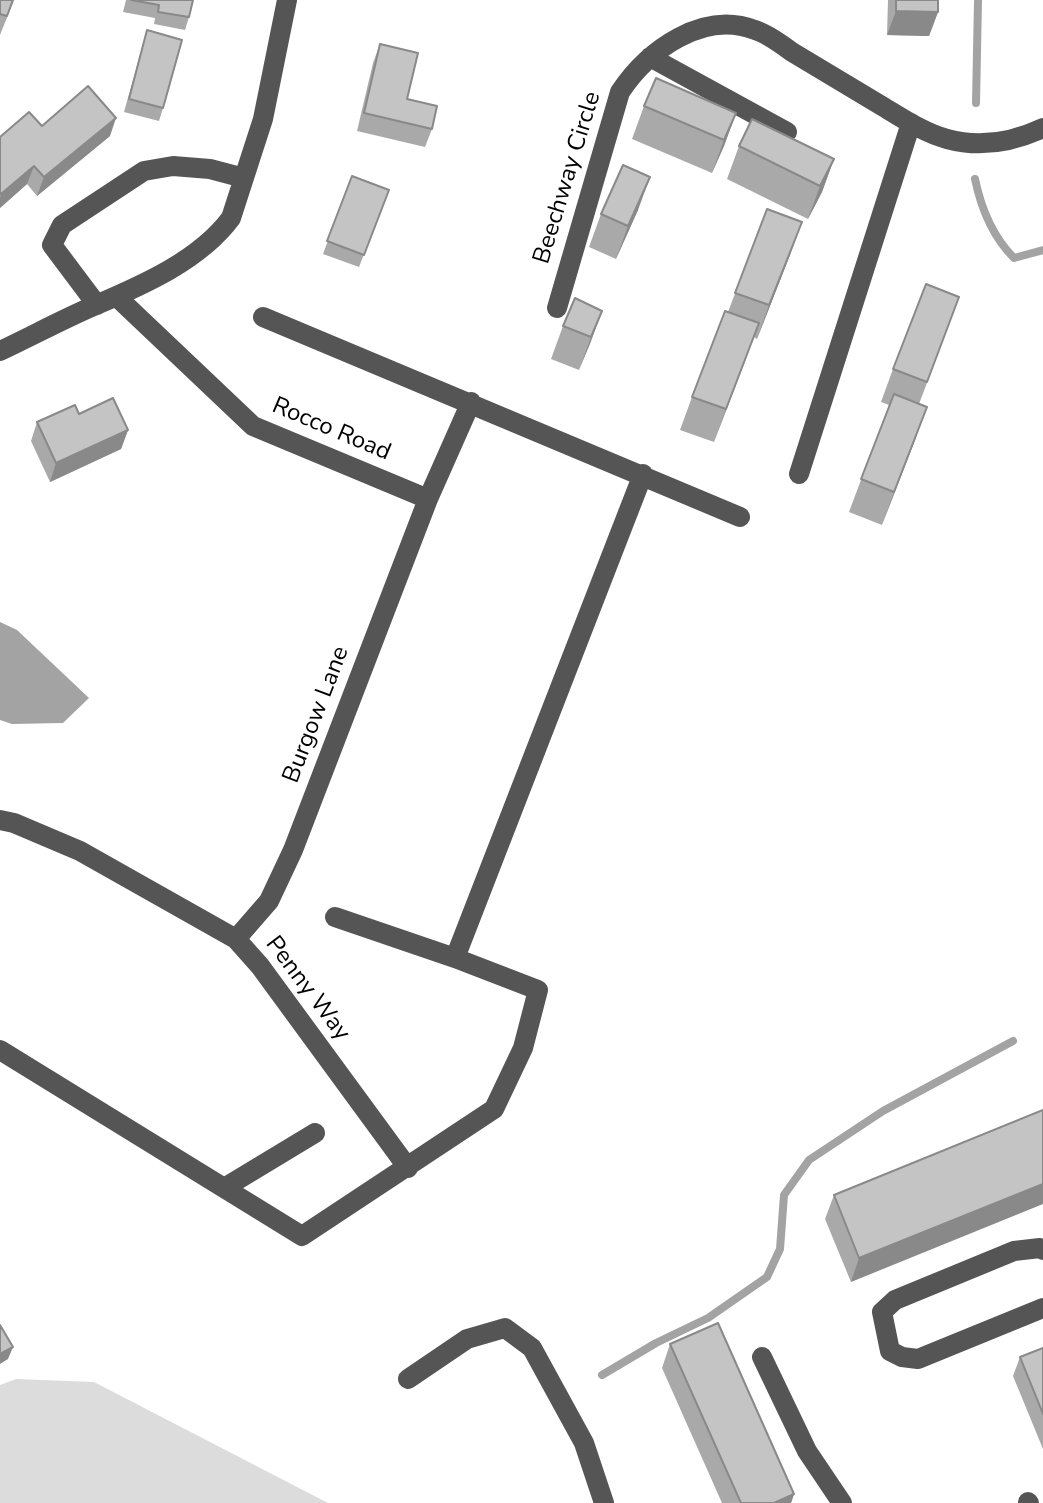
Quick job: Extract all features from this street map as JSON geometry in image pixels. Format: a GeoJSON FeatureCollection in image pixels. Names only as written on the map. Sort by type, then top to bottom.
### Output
{"type":"FeatureCollection","features":[{"type":"Feature","properties":{"kind":"street"},"geometry":{"type":"LineString","coordinates":[[0,351],[117,297],[174,266],[211,241],[231,218],[263,119],[287,0]]}},
{"type":"Feature","properties":{"kind":"street","name":"Beechway Circle"},"geometry":{"type":"LineString","coordinates":[[557,308],[620,92],[632,74],[650,57],[687,33],[721,25],[757,30],[911,123]]}},
{"type":"Feature","properties":{"kind":"street"},"geometry":{"type":"LineString","coordinates":[[650,57],[787,132]]}},
{"type":"Feature","properties":{"kind":"street"},"geometry":{"type":"LineString","coordinates":[[799,474],[911,123],[946,139],[976,143],[996,143],[1026,136],[1043,128]]}},
{"type":"Feature","properties":{"kind":"street"},"geometry":{"type":"LineString","coordinates":[[97,305],[52,245],[62,225],[144,171],[173,166],[210,169],[244,178]]}},
{"type":"Feature","properties":{"kind":"street","name":"Rocco Road"},"geometry":{"type":"LineString","coordinates":[[117,297],[253,426],[428,499]]}},
{"type":"Feature","properties":{"kind":"street"},"geometry":{"type":"LineString","coordinates":[[263,317],[740,517]]}},
{"type":"Feature","properties":{"kind":"street","name":"Burgow Lane"},"geometry":{"type":"LineString","coordinates":[[236,939],[269,901],[293,850],[428,499],[471,402]]}},
{"type":"Feature","properties":{"kind":"street"},"geometry":{"type":"LineString","coordinates":[[455,958],[643,474]]}},
{"type":"Feature","properties":{"kind":"street","name":"Penny Way"},"geometry":{"type":"LineString","coordinates":[[0,820],[80,851],[236,939],[260,966],[408,1168]]}},
{"type":"Feature","properties":{"kind":"street"},"geometry":{"type":"LineString","coordinates":[[0,1050],[302,1236],[494,1109],[523,1048],[538,990],[335,917]]}},
{"type":"Feature","properties":{"kind":"street"},"geometry":{"type":"LineString","coordinates":[[224,1188],[315,1133]]}},
{"type":"Feature","properties":{"kind":"street"},"geometry":{"type":"LineString","coordinates":[[1043,1250],[1014,1251],[895,1300],[882,1312],[890,1351],[902,1357],[918,1359],[1043,1308]]}},
{"type":"Feature","properties":{"kind":"street"},"geometry":{"type":"LineString","coordinates":[[408,1379],[467,1339],[505,1328],[532,1348],[584,1443],[604,1503]]}},
{"type":"Feature","properties":{"kind":"street"},"geometry":{"type":"LineString","coordinates":[[762,1357],[807,1451],[842,1503]]}},
{"type":"Feature","properties":{"kind":"shaded area"},"geometry":{"type":"Polygon","coordinates":[[[0,622],[17,630],[89,698],[63,723],[12,724],[0,720],[0,622]]]}},
{"type":"Feature","properties":{"kind":"shaded area"},"geometry":{"type":"Polygon","coordinates":[[[16,1379],[94,1382],[328,1503],[0,1503],[0,1385],[16,1379]]]}},
{"type":"Feature","properties":{"kind":"building"},"geometry":{"type":"Polygon","coordinates":[[[0,0],[13,0],[7,16],[0,14],[0,0]]]}},
{"type":"Feature","properties":{"kind":"building"},"geometry":{"type":"Polygon","coordinates":[[[131,0],[193,0],[189,17],[158,12],[159,5],[131,0]]]}},
{"type":"Feature","properties":{"kind":"building"},"geometry":{"type":"Polygon","coordinates":[[[896,0],[938,0],[938,12],[896,11],[896,0]]]}},
{"type":"Feature","properties":{"kind":"building"},"geometry":{"type":"Polygon","coordinates":[[[147,30],[182,40],[163,108],[129,99],[147,30]]]}},
{"type":"Feature","properties":{"kind":"building"},"geometry":{"type":"Polygon","coordinates":[[[380,44],[418,53],[407,99],[437,106],[432,129],[364,113],[380,44]]]}},
{"type":"Feature","properties":{"kind":"building"},"geometry":{"type":"Polygon","coordinates":[[[656,78],[736,113],[724,140],[644,106],[656,78]]]}},
{"type":"Feature","properties":{"kind":"building"},"geometry":{"type":"Polygon","coordinates":[[[88,86],[116,118],[44,177],[34,166],[1,194],[0,137],[29,112],[42,126],[88,86]]]}},
{"type":"Feature","properties":{"kind":"building"},"geometry":{"type":"Polygon","coordinates":[[[752,119],[834,159],[820,186],[739,146],[752,119]]]}},
{"type":"Feature","properties":{"kind":"building"},"geometry":{"type":"Polygon","coordinates":[[[623,165],[650,177],[628,226],[601,214],[623,165]]]}},
{"type":"Feature","properties":{"kind":"building"},"geometry":{"type":"Polygon","coordinates":[[[352,176],[389,190],[364,255],[327,241],[352,176]]]}},
{"type":"Feature","properties":{"kind":"building"},"geometry":{"type":"Polygon","coordinates":[[[767,209],[802,222],[769,305],[735,293],[767,209]]]}},
{"type":"Feature","properties":{"kind":"building"},"geometry":{"type":"Polygon","coordinates":[[[926,284],[959,297],[927,382],[893,369],[926,284]]]}},
{"type":"Feature","properties":{"kind":"building"},"geometry":{"type":"Polygon","coordinates":[[[575,298],[602,311],[591,337],[563,326],[575,298]]]}},
{"type":"Feature","properties":{"kind":"building"},"geometry":{"type":"Polygon","coordinates":[[[725,311],[759,323],[726,409],[692,397],[725,311]]]}},
{"type":"Feature","properties":{"kind":"building"},"geometry":{"type":"Polygon","coordinates":[[[894,394],[927,407],[894,492],[861,479],[894,394]]]}},
{"type":"Feature","properties":{"kind":"building"},"geometry":{"type":"Polygon","coordinates":[[[113,398],[128,430],[56,463],[37,422],[75,405],[79,414],[113,398]]]}},
{"type":"Feature","properties":{"kind":"building"},"geometry":{"type":"Polygon","coordinates":[[[1043,1110],[1043,1184],[859,1258],[834,1195],[1043,1110]]]}},
{"type":"Feature","properties":{"kind":"building"},"geometry":{"type":"Polygon","coordinates":[[[718,1323],[794,1494],[774,1503],[741,1503],[670,1344],[718,1323]]]}},
{"type":"Feature","properties":{"kind":"building"},"geometry":{"type":"Polygon","coordinates":[[[0,1325],[13,1347],[0,1354],[0,1325]]]}},
{"type":"Feature","properties":{"kind":"building"},"geometry":{"type":"Polygon","coordinates":[[[1043,1348],[1043,1414],[1020,1357],[1043,1348]]]}},
{"type":"Feature","properties":{"kind":"waterway"},"geometry":{"type":"LineString","coordinates":[[976,103],[978,0]]}},
{"type":"Feature","properties":{"kind":"waterway"},"geometry":{"type":"LineString","coordinates":[[975,179],[989,222],[1014,258],[1043,250]]}},
{"type":"Feature","properties":{"kind":"waterway"},"geometry":{"type":"LineString","coordinates":[[602,1375],[656,1343],[708,1318],[767,1277],[780,1249],[784,1195],[809,1160],[883,1111],[1013,1041]]}}]}
